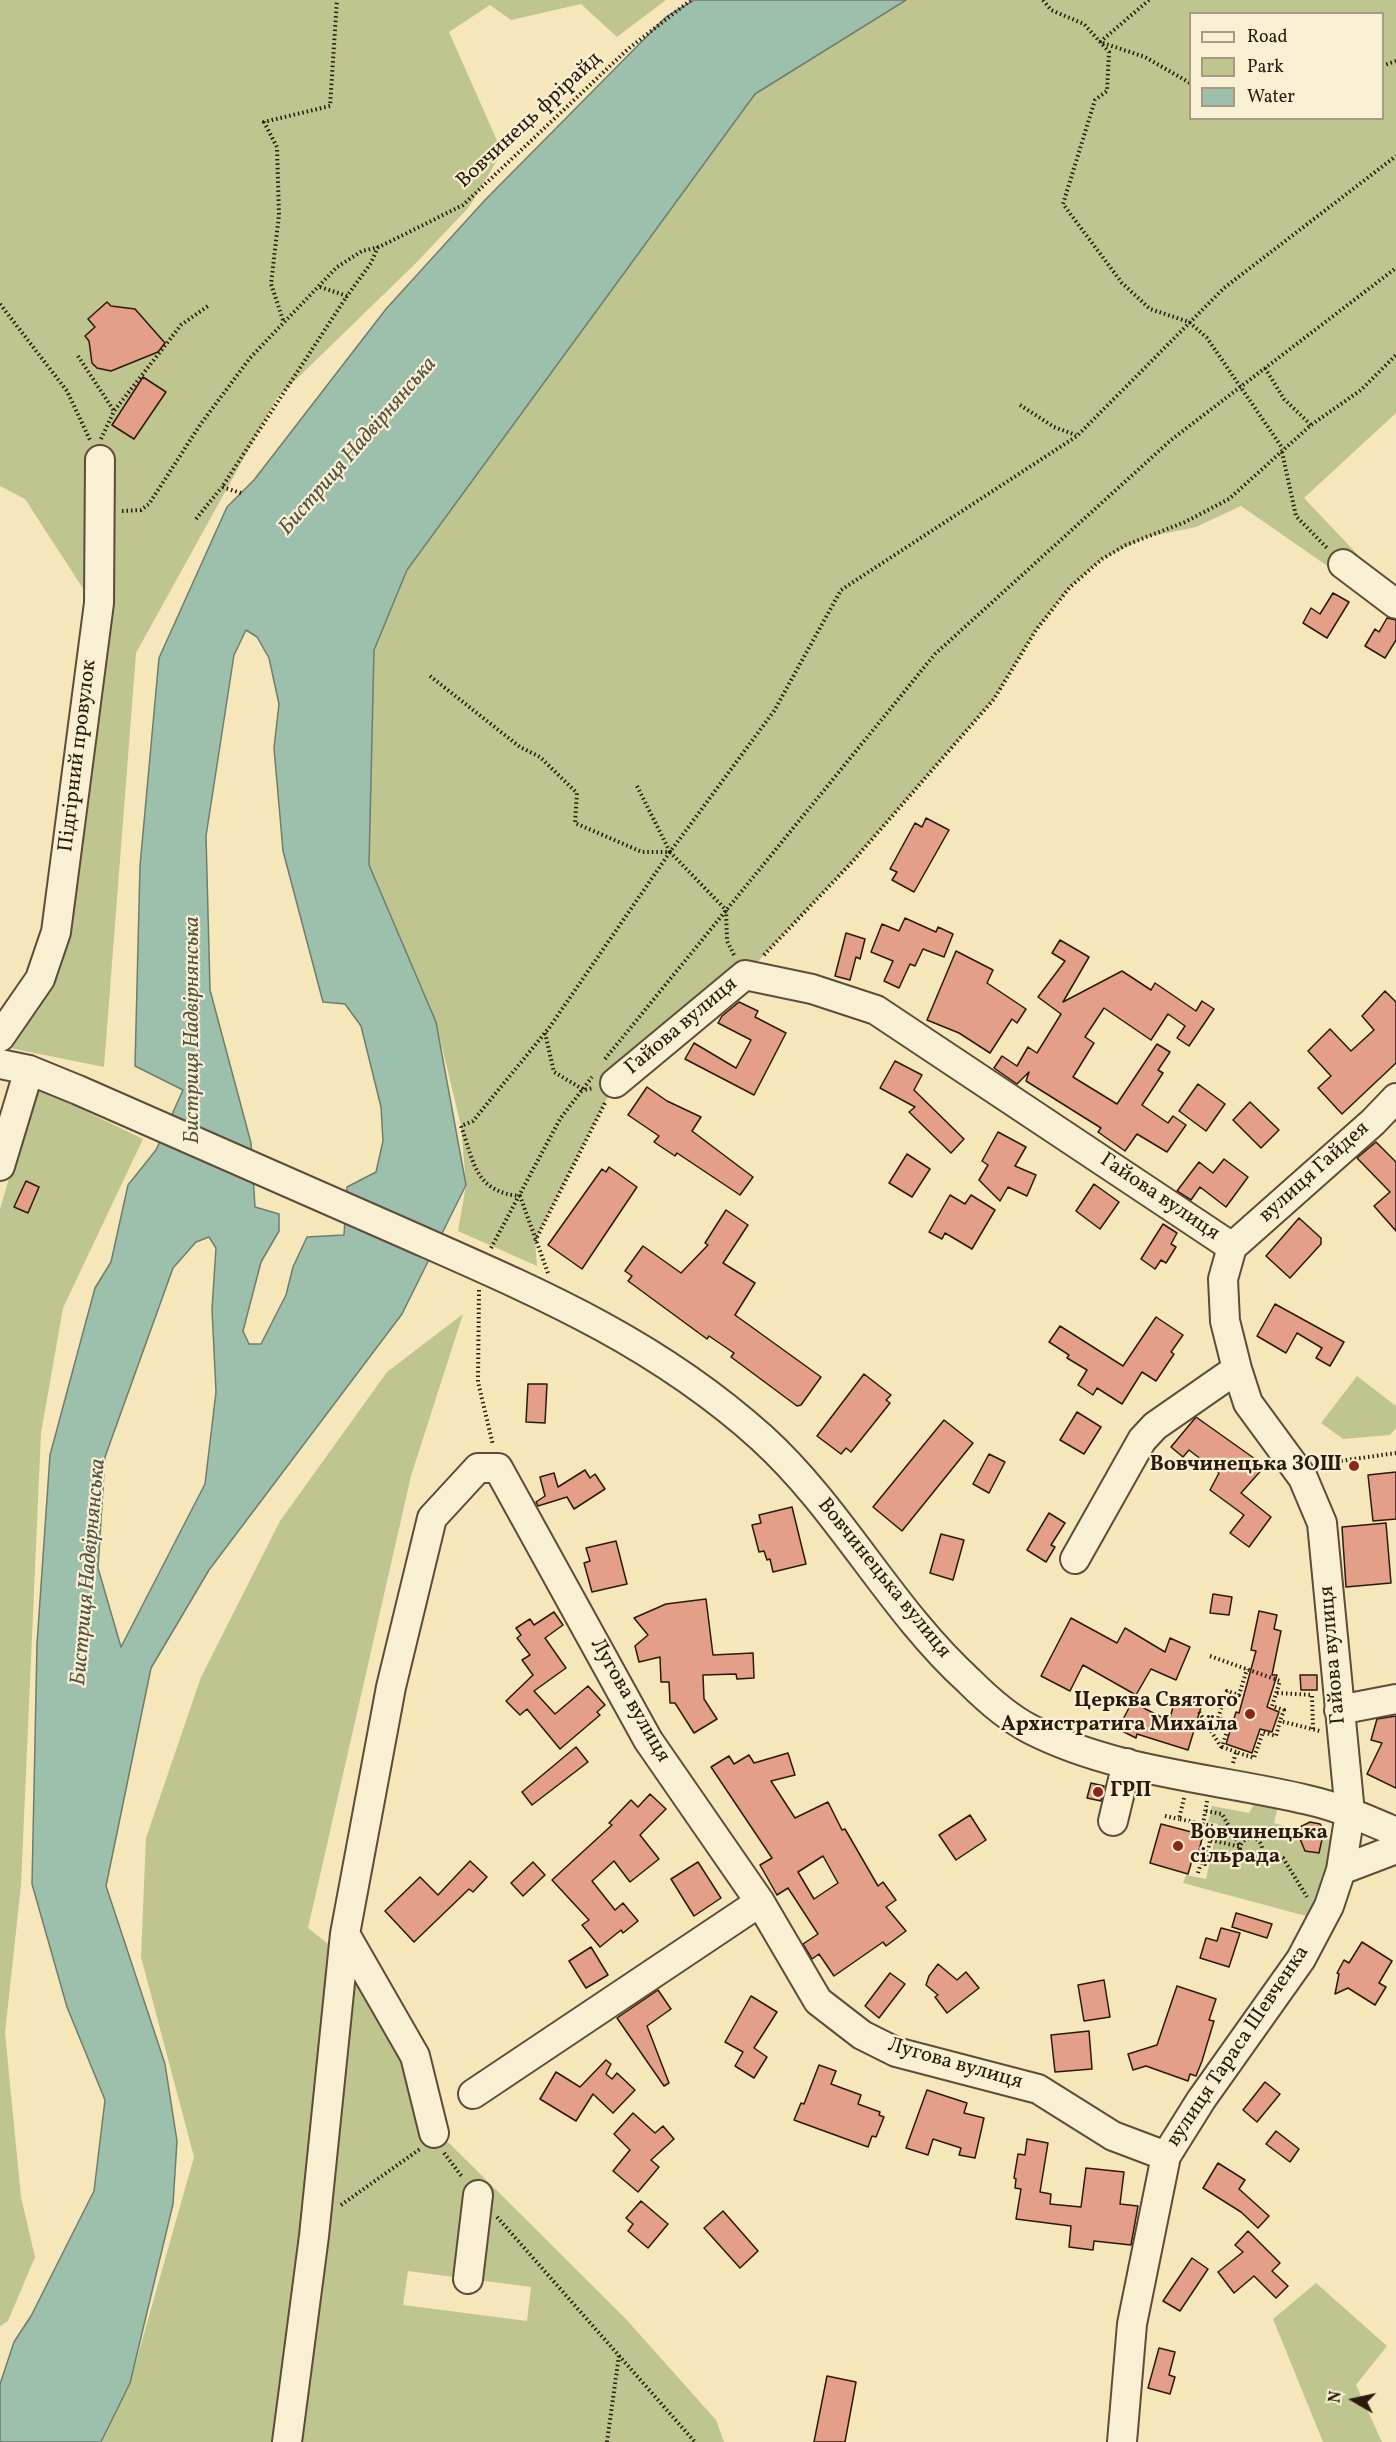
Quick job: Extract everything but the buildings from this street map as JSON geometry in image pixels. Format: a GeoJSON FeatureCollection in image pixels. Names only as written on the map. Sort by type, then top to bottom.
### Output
{"type":"FeatureCollection","features":[{"type":"Feature","properties":{"kind":"street","name":"Підгірний провулок"},"geometry":{"type":"LineString","coordinates":[[0,1037],[40,979],[56,932],[99,603],[100,460]]}},
{"type":"Feature","properties":{"kind":"street"},"geometry":{"type":"LineString","coordinates":[[1343,564],[1396,604]]}},
{"type":"Feature","properties":{"kind":"street","name":"Гайова вулиця"},"geometry":{"type":"LineString","coordinates":[[604,1073],[745,975],[812,989],[876,1010],[1232,1247],[1222,1279],[1225,1321],[1248,1403],[1303,1478],[1322,1523],[1350,1813]]}},
{"type":"Feature","properties":{"kind":"street"},"geometry":{"type":"LineString","coordinates":[[0,1064],[29,1070],[0,1166]]}},
{"type":"Feature","properties":{"kind":"street","name":"Вовчинецька вулиця"},"geometry":{"type":"LineString","coordinates":[[29,1070],[542,1294],[635,1343],[696,1386],[762,1438],[831,1514],[925,1638],[993,1704],[1027,1728],[1071,1747],[1127,1763],[1206,1781],[1311,1800],[1396,1832]]}},
{"type":"Feature","properties":{"kind":"street","name":"вулиця Гайдея"},"geometry":{"type":"LineString","coordinates":[[1232,1247],[1373,1122],[1396,1098]]}},
{"type":"Feature","properties":{"kind":"street"},"geometry":{"type":"LineString","coordinates":[[1075,1559],[1143,1440],[1155,1426],[1237,1369]]}},
{"type":"Feature","properties":{"kind":"street"},"geometry":{"type":"LineString","coordinates":[[287,2442],[315,2223],[345,1934],[391,1687],[432,1518],[478,1468],[505,1480]]}},
{"type":"Feature","properties":{"kind":"street","name":"Лугова вулиця"},"geometry":{"type":"LineString","coordinates":[[505,1480],[648,1740],[760,1902],[818,2001],[862,2035],[896,2052],[1038,2089],[1113,2136],[1166,2156]]}},
{"type":"Feature","properties":{"kind":"street"},"geometry":{"type":"LineString","coordinates":[[1340,1723],[1396,1699]]}},
{"type":"Feature","properties":{"kind":"street"},"geometry":{"type":"LineString","coordinates":[[1113,1821],[1127,1763]]}},
{"type":"Feature","properties":{"kind":"street","name":"вулиця Тараса Шевченка"},"geometry":{"type":"LineString","coordinates":[[1122,2442],[1132,2324],[1166,2156],[1201,2100],[1301,1959],[1329,1906],[1341,1869],[1350,1813]]}},
{"type":"Feature","properties":{"kind":"street"},"geometry":{"type":"LineString","coordinates":[[1341,1869],[1396,1849]]}},
{"type":"Feature","properties":{"kind":"street"},"geometry":{"type":"LineString","coordinates":[[473,2094],[760,1902]]}},
{"type":"Feature","properties":{"kind":"street"},"geometry":{"type":"LineString","coordinates":[[345,1934],[415,2056],[434,2133]]}},
{"type":"Feature","properties":{"kind":"street"},"geometry":{"type":"LineString","coordinates":[[468,2279],[478,2195]]}},
{"type":"Feature","properties":{"kind":"path"},"geometry":{"type":"LineString","coordinates":[[283,320],[271,284],[279,215],[277,147],[264,122],[330,106],[337,0]]}},
{"type":"Feature","properties":{"kind":"path","name":"Вовчинець фрірайд"},"geometry":{"type":"LineString","coordinates":[[100,508],[130,513],[141,510],[149,504],[200,425],[250,358],[283,320],[320,287],[337,267],[362,251],[379,247],[463,205],[628,49],[691,0]]}},
{"type":"Feature","properties":{"kind":"path"},"geometry":{"type":"LineString","coordinates":[[1043,0],[1051,10],[1084,24],[1109,52],[1107,91],[1095,100],[1062,204],[1129,289],[1150,309],[1189,322],[1207,338],[1282,450],[1296,516],[1343,564]]}},
{"type":"Feature","properties":{"kind":"path"},"geometry":{"type":"LineString","coordinates":[[1100,42],[1149,0]]}},
{"type":"Feature","properties":{"kind":"path"},"geometry":{"type":"LineString","coordinates":[[1100,42],[1145,57],[1189,82]]}},
{"type":"Feature","properties":{"kind":"path"},"geometry":{"type":"LineString","coordinates":[[520,1196],[504,1195],[479,1178],[461,1126],[473,1121],[545,1033],[670,852],[774,711],[841,590],[1077,436],[1224,288],[1396,156]]}},
{"type":"Feature","properties":{"kind":"path"},"geometry":{"type":"LineString","coordinates":[[196,519],[222,487],[371,263],[379,247]]}},
{"type":"Feature","properties":{"kind":"path"},"geometry":{"type":"LineString","coordinates":[[490,1251],[503,1222],[520,1196],[560,1119],[584,1090],[604,1073],[726,910],[935,654],[1172,440],[1396,268]]}},
{"type":"Feature","properties":{"kind":"path"},"geometry":{"type":"LineString","coordinates":[[320,287],[347,296]]}},
{"type":"Feature","properties":{"kind":"path"},"geometry":{"type":"LineString","coordinates":[[0,304],[67,391],[100,460]]}},
{"type":"Feature","properties":{"kind":"path"},"geometry":{"type":"LineString","coordinates":[[100,460],[101,435],[114,411],[182,325],[208,306]]}},
{"type":"Feature","properties":{"kind":"path"},"geometry":{"type":"LineString","coordinates":[[637,786],[670,852],[726,910],[727,941],[745,975],[853,861],[987,708],[1036,630],[1070,587],[1102,559],[1126,546],[1185,522],[1229,499],[1311,425],[1361,390],[1396,355]]}},
{"type":"Feature","properties":{"kind":"path"},"geometry":{"type":"LineString","coordinates":[[78,356],[114,411]]}},
{"type":"Feature","properties":{"kind":"path"},"geometry":{"type":"LineString","coordinates":[[1265,368],[1284,399],[1311,425]]}},
{"type":"Feature","properties":{"kind":"path"},"geometry":{"type":"LineString","coordinates":[[1020,405],[1054,427],[1077,436]]}},
{"type":"Feature","properties":{"kind":"path"},"geometry":{"type":"LineString","coordinates":[[222,487],[241,492]]}},
{"type":"Feature","properties":{"kind":"path"},"geometry":{"type":"LineString","coordinates":[[430,676],[520,747],[540,757],[577,793],[575,823],[642,852],[670,852]]}},
{"type":"Feature","properties":{"kind":"path"},"geometry":{"type":"LineString","coordinates":[[545,1033],[554,1072],[584,1090]]}},
{"type":"Feature","properties":{"kind":"path"},"geometry":{"type":"LineString","coordinates":[[535,1241],[604,1073]]}},
{"type":"Feature","properties":{"kind":"path"},"geometry":{"type":"LineString","coordinates":[[479,1285],[478,1382],[505,1480]]}},
{"type":"Feature","properties":{"kind":"path"},"geometry":{"type":"LineString","coordinates":[[1303,1478],[1318,1465],[1396,1453]]}},
{"type":"Feature","properties":{"kind":"path"},"geometry":{"type":"LineString","coordinates":[[1199,1712],[1222,1747],[1254,1758],[1263,1732],[1276,1736],[1284,1710],[1272,1706],[1280,1681],[1210,1656]]}},
{"type":"Feature","properties":{"kind":"path"},"geometry":{"type":"LineString","coordinates":[[1222,1747],[1230,1722],[1218,1718],[1227,1691],[1239,1695],[1247,1669]]}},
{"type":"Feature","properties":{"kind":"path"},"geometry":{"type":"LineString","coordinates":[[1276,1693],[1312,1695],[1313,1729]]}},
{"type":"Feature","properties":{"kind":"path"},"geometry":{"type":"LineString","coordinates":[[1281,1721],[1313,1729],[1340,1723]]}},
{"type":"Feature","properties":{"kind":"path"},"geometry":{"type":"LineString","coordinates":[[1179,1819],[1206,1781],[1236,1752]]}},
{"type":"Feature","properties":{"kind":"path"},"geometry":{"type":"LineString","coordinates":[[1203,1824],[1208,1801],[1206,1781]]}},
{"type":"Feature","properties":{"kind":"path"},"geometry":{"type":"LineString","coordinates":[[1206,1811],[1222,1814],[1241,1846],[1242,1854],[1247,1859],[1254,1859],[1261,1852],[1261,1846],[1254,1839],[1247,1839],[1241,1846]]}},
{"type":"Feature","properties":{"kind":"path"},"geometry":{"type":"LineString","coordinates":[[1165,1816],[1214,1826],[1205,1864],[1201,1863],[1198,1874]]}},
{"type":"Feature","properties":{"kind":"path"},"geometry":{"type":"LineString","coordinates":[[1210,1840],[1241,1846]]}},
{"type":"Feature","properties":{"kind":"path"},"geometry":{"type":"LineString","coordinates":[[1261,1852],[1283,1858],[1321,1921]]}},
{"type":"Feature","properties":{"kind":"path"},"geometry":{"type":"LineString","coordinates":[[315,2223],[413,2156],[434,2133],[449,2163],[695,2442]]}},
{"type":"Feature","properties":{"kind":"path"},"geometry":{"type":"LineString","coordinates":[[608,2442],[619,2354]]}},
{"type":"Feature","properties":{"kind":"green space"},"geometry":{"type":"Polygon","coordinates":[[[0,0],[666,0],[617,37],[581,4],[511,20],[490,5],[449,32],[502,152],[469,207],[417,262],[277,398],[136,653],[104,1067],[10,1048],[60,966],[110,630],[25,499],[0,486],[0,0]]]}},
{"type":"Feature","properties":{"kind":"green space"},"geometry":{"type":"Polygon","coordinates":[[[906,0],[1396,0],[1396,413],[1304,498],[1396,595],[1385,606],[1241,506],[1196,527],[1147,537],[1102,559],[1070,587],[1036,630],[994,699],[853,861],[745,975],[615,1083],[535,1241],[537,1266],[458,1231],[466,1185],[461,1126],[436,1022],[369,865],[374,650],[407,571],[755,94],[906,0]]]}},
{"type":"Feature","properties":{"kind":"green space"},"geometry":{"type":"Polygon","coordinates":[[[36,1087],[143,1139],[63,1308],[41,1433],[21,1885],[5,2033],[21,2197],[35,2257],[8,2321],[0,2326],[0,1209],[36,1087]]]}},
{"type":"Feature","properties":{"kind":"green space"},"geometry":{"type":"Polygon","coordinates":[[[463,1314],[411,1476],[308,1928],[352,1963],[401,2037],[431,2132],[450,2144],[625,2318],[716,2420],[724,2442],[102,2442],[130,2383],[194,2157],[141,1957],[146,1838],[201,1677],[280,1521],[387,1372],[463,1314]],[[408,2271],[403,2305],[527,2321],[531,2287],[408,2271]]]}},
{"type":"Feature","properties":{"kind":"green space"},"geometry":{"type":"Polygon","coordinates":[[[1357,1376],[1396,1406],[1396,1428],[1390,1435],[1343,1439],[1321,1423],[1357,1376]]]}},
{"type":"Feature","properties":{"kind":"green space"},"geometry":{"type":"Polygon","coordinates":[[[1256,1801],[1278,1806],[1274,1823],[1296,1829],[1305,1851],[1319,1854],[1325,1831],[1336,1849],[1310,1917],[1183,1883],[1186,1875],[1206,1879],[1218,1824],[1208,1822],[1212,1806],[1249,1813],[1256,1801]]]}},
{"type":"Feature","properties":{"kind":"green space"},"geometry":{"type":"Polygon","coordinates":[[[1316,2283],[1387,2346],[1356,2385],[1382,2442],[1323,2442],[1273,2319],[1316,2283]]]}},
{"type":"Feature","properties":{"kind":"water","name":"Бистриця Надвірнянська"},"geometry":{"type":"Polygon","coordinates":[[[694,0],[906,0],[755,94],[407,570],[374,650],[369,865],[436,1022],[466,1185],[402,1314],[209,1570],[151,1668],[106,1886],[165,2064],[177,2141],[173,2204],[130,2383],[101,2442],[0,2442],[0,2384],[14,2342],[31,2316],[94,2191],[105,2100],[67,2007],[32,1884],[37,1644],[50,1455],[95,1288],[111,1262],[128,1185],[156,1150],[183,1090],[135,1066],[140,866],[159,658],[227,507],[254,480],[386,309],[485,200],[666,17],[694,0]],[[246,630],[234,655],[206,836],[210,990],[251,1143],[255,1207],[279,1214],[279,1231],[261,1262],[243,1331],[249,1344],[261,1344],[286,1295],[293,1267],[307,1237],[344,1235],[347,1187],[376,1172],[383,1141],[381,1107],[361,1026],[345,1004],[323,1002],[283,851],[274,748],[279,704],[269,658],[257,637],[246,630]],[[209,1237],[196,1242],[173,1268],[105,1457],[98,1568],[121,1647],[205,1484],[216,1392],[212,1309],[216,1248],[209,1237]]]}},
{"type":"Feature","properties":{"kind":"place","name":"Вовчинецька ЗОШ"},"geometry":{"type":"Point","coordinates":[1354,1466]}},
{"type":"Feature","properties":{"kind":"place","name":"Церква Святого Архистратига Михаїла"},"geometry":{"type":"Point","coordinates":[1250,1714]}},
{"type":"Feature","properties":{"kind":"place","name":"ГРП"},"geometry":{"type":"Point","coordinates":[1098,1792]}},
{"type":"Feature","properties":{"kind":"place","name":"Вовчинецька сільрада"},"geometry":{"type":"Point","coordinates":[1178,1846]}}]}
